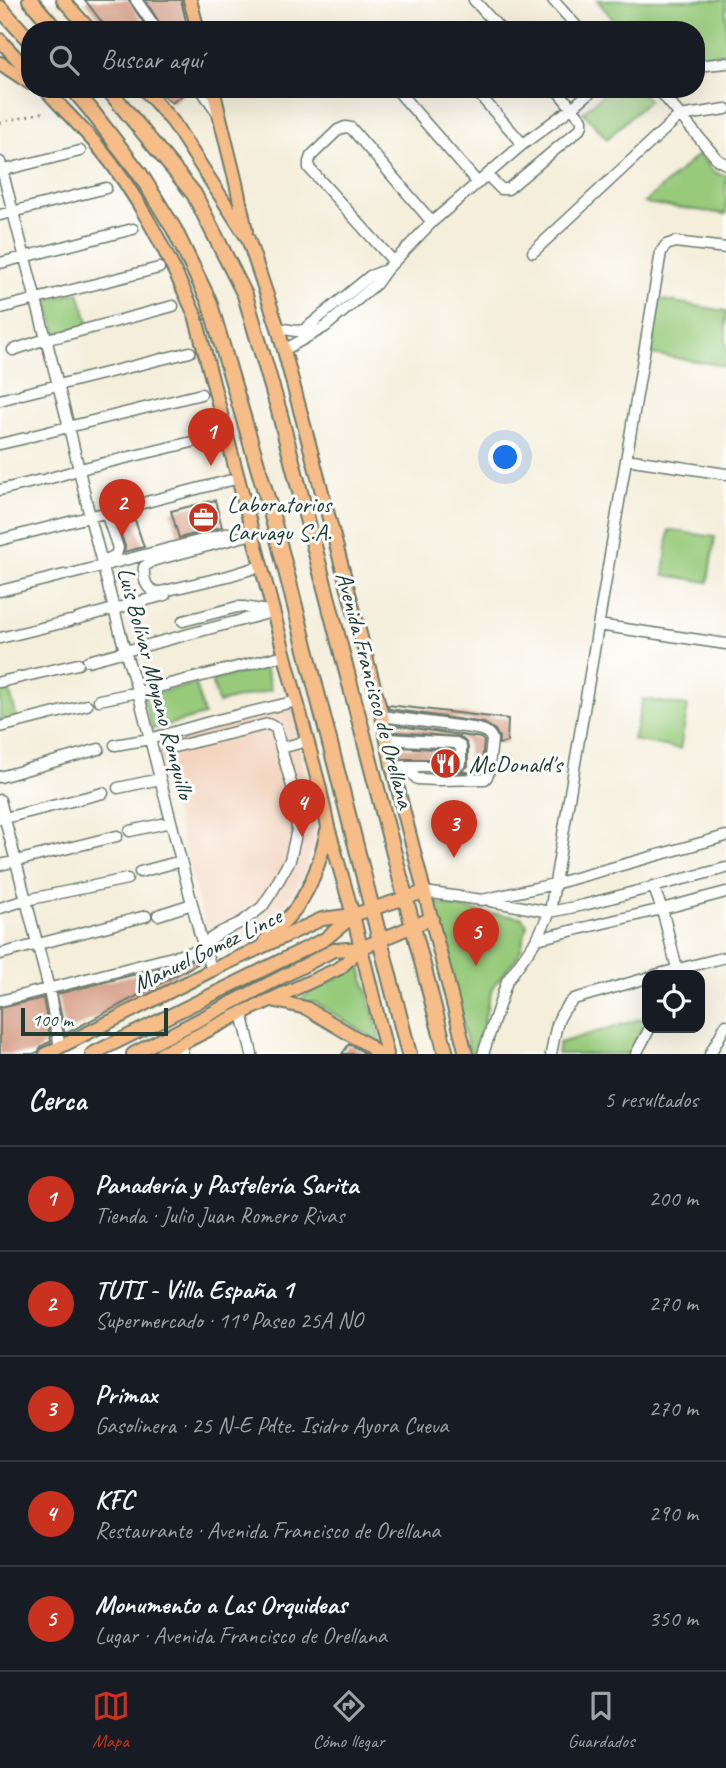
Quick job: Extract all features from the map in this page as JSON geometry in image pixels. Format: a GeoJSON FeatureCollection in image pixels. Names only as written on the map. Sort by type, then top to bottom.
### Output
{"type":"FeatureCollection","features":[{"type":"Feature","properties":{"kind":"highway"},"geometry":{"type":"LineString","coordinates":[[30,0],[48,21]]}},
{"type":"Feature","properties":{"kind":"highway"},"geometry":{"type":"LineString","coordinates":[[0,8],[21,31]]}},
{"type":"Feature","properties":{"kind":"highway"},"geometry":{"type":"LineString","coordinates":[[81,98],[140,174],[174,229],[209,301],[270,508],[409,1054]]}},
{"type":"Feature","properties":{"kind":"highway","name":"Avenida Francisco de Orellana"},"geometry":{"type":"LineString","coordinates":[[115,98],[194,194],[245,295],[282,424],[446,1054]]}},
{"type":"Feature","properties":{"kind":"main road"},"geometry":{"type":"LineString","coordinates":[[63,0],[82,21]]}},
{"type":"Feature","properties":{"kind":"main road"},"geometry":{"type":"LineString","coordinates":[[190,0],[196,21]]}},
{"type":"Feature","properties":{"kind":"main road"},"geometry":{"type":"LineString","coordinates":[[0,40],[21,63]]}},
{"type":"Feature","properties":{"kind":"main road"},"geometry":{"type":"LineString","coordinates":[[0,63],[21,77]]}},
{"type":"Feature","properties":{"kind":"main road"},"geometry":{"type":"LineString","coordinates":[[51,98],[57,102]]}},
{"type":"Feature","properties":{"kind":"main road"},"geometry":{"type":"LineString","coordinates":[[53,98],[97,146],[134,196],[173,265],[195,315],[387,1054]]}},
{"type":"Feature","properties":{"kind":"main road","name":"Avenida Francisco de Orellana"},"geometry":{"type":"LineString","coordinates":[[152,98],[173,122],[248,239],[278,328],[387,739],[398,766],[424,892],[466,1054]]}},
{"type":"Feature","properties":{"kind":"main road"},"geometry":{"type":"LineString","coordinates":[[215,98],[248,239]]}},
{"type":"Feature","properties":{"kind":"main road"},"geometry":{"type":"LineString","coordinates":[[261,946],[297,907],[310,884],[321,860],[328,827]]}},
{"type":"Feature","properties":{"kind":"main road","name":"Manuel Gomez Lince"},"geometry":{"type":"LineString","coordinates":[[46,1054],[261,946],[322,919],[353,915],[424,892]]}},
{"type":"Feature","properties":{"kind":"main road","name":"Manuel Gomez Lince"},"geometry":{"type":"LineString","coordinates":[[92,1054],[325,939],[353,915]]}},
{"type":"Feature","properties":{"kind":"main road"},"geometry":{"type":"LineString","coordinates":[[133,1054],[334,950],[361,947],[432,918]]}},
{"type":"Feature","properties":{"kind":"main road"},"geometry":{"type":"LineString","coordinates":[[161,1054],[182,1049],[242,1013],[340,968],[361,947]]}},
{"type":"Feature","properties":{"kind":"main road"},"geometry":{"type":"LineString","coordinates":[[272,1000],[306,1009],[368,1045],[377,1054]]}},
{"type":"Feature","properties":{"kind":"street"},"geometry":{"type":"LineString","coordinates":[[136,0],[151,21]]}},
{"type":"Feature","properties":{"kind":"street"},"geometry":{"type":"LineString","coordinates":[[474,0],[493,21]]}},
{"type":"Feature","properties":{"kind":"street"},"geometry":{"type":"LineString","coordinates":[[553,0],[572,21]]}},
{"type":"Feature","properties":{"kind":"street"},"geometry":{"type":"LineString","coordinates":[[705,65],[726,63]]}},
{"type":"Feature","properties":{"kind":"street"},"geometry":{"type":"LineString","coordinates":[[207,98],[220,116]]}},
{"type":"Feature","properties":{"kind":"street"},"geometry":{"type":"LineString","coordinates":[[404,98],[478,183]]}},
{"type":"Feature","properties":{"kind":"street"},"geometry":{"type":"LineString","coordinates":[[482,98],[523,144]]}},
{"type":"Feature","properties":{"kind":"street"},"geometry":{"type":"LineString","coordinates":[[487,175],[501,189],[508,189],[580,129],[582,120],[564,98]]}},
{"type":"Feature","properties":{"kind":"street"},"geometry":{"type":"LineString","coordinates":[[284,350],[307,333],[325,327],[376,284],[432,222],[523,144],[584,98]]}},
{"type":"Feature","properties":{"kind":"street"},"geometry":{"type":"LineString","coordinates":[[665,98],[718,160],[726,164]]}},
{"type":"Feature","properties":{"kind":"street"},"geometry":{"type":"LineString","coordinates":[[533,252],[679,116],[726,109]]}},
{"type":"Feature","properties":{"kind":"street"},"geometry":{"type":"LineString","coordinates":[[390,266],[309,168],[311,156],[338,130],[351,128],[432,222]]}},
{"type":"Feature","properties":{"kind":"street"},"geometry":{"type":"LineString","coordinates":[[1,167],[80,151]]}},
{"type":"Feature","properties":{"kind":"street","name":"Luis Bolívar Moyano Ronquillo"},"geometry":{"type":"LineString","coordinates":[[1,167],[125,651],[138,692],[202,943],[212,970]]}},
{"type":"Feature","properties":{"kind":"street"},"geometry":{"type":"LineString","coordinates":[[0,215],[106,188]]}},
{"type":"Feature","properties":{"kind":"street"},"geometry":{"type":"LineString","coordinates":[[0,263],[133,229]]}},
{"type":"Feature","properties":{"kind":"street"},"geometry":{"type":"LineString","coordinates":[[483,1054],[508,981],[537,939],[550,912],[661,252],[666,244],[675,242],[726,248]]}},
{"type":"Feature","properties":{"kind":"street"},"geometry":{"type":"LineString","coordinates":[[1,308],[159,268]]}},
{"type":"Feature","properties":{"kind":"street"},"geometry":{"type":"LineString","coordinates":[[13,350],[46,338],[173,306]]}},
{"type":"Feature","properties":{"kind":"street"},"geometry":{"type":"LineString","coordinates":[[278,328],[307,333]]}},
{"type":"Feature","properties":{"kind":"street"},"geometry":{"type":"LineString","coordinates":[[0,400],[190,352]]}},
{"type":"Feature","properties":{"kind":"street"},"geometry":{"type":"LineString","coordinates":[[0,444],[201,394]]}},
{"type":"Feature","properties":{"kind":"street"},"geometry":{"type":"LineString","coordinates":[[0,490],[213,437]]}},
{"type":"Feature","properties":{"kind":"street"},"geometry":{"type":"LineString","coordinates":[[626,459],[726,474]]}},
{"type":"Feature","properties":{"kind":"street"},"geometry":{"type":"LineString","coordinates":[[0,540],[239,478]]}},
{"type":"Feature","properties":{"kind":"street"},"geometry":{"type":"LineString","coordinates":[[102,563],[118,552],[106,513]]}},
{"type":"Feature","properties":{"kind":"street"},"geometry":{"type":"LineString","coordinates":[[0,591],[102,563],[251,531]]}},
{"type":"Feature","properties":{"kind":"street"},"geometry":{"type":"LineString","coordinates":[[251,531],[152,561],[144,567],[144,578],[148,589],[160,592],[261,568]]}},
{"type":"Feature","properties":{"kind":"street"},"geometry":{"type":"LineString","coordinates":[[0,638],[261,568]]}},
{"type":"Feature","properties":{"kind":"street"},"geometry":{"type":"LineString","coordinates":[[183,621],[244,607],[272,612]]}},
{"type":"Feature","properties":{"kind":"street"},"geometry":{"type":"LineString","coordinates":[[0,682],[272,612]]}},
{"type":"Feature","properties":{"kind":"street"},"geometry":{"type":"LineString","coordinates":[[598,625],[726,644]]}},
{"type":"Feature","properties":{"kind":"street"},"geometry":{"type":"LineString","coordinates":[[99,700],[285,655]]}},
{"type":"Feature","properties":{"kind":"street"},"geometry":{"type":"LineString","coordinates":[[115,745],[150,739],[297,701]]}},
{"type":"Feature","properties":{"kind":"street"},"geometry":{"type":"LineString","coordinates":[[0,727],[87,705]]}},
{"type":"Feature","properties":{"kind":"street"},"geometry":{"type":"LineString","coordinates":[[382,716],[472,728],[491,735],[488,775],[485,779],[417,779],[398,766]]}},
{"type":"Feature","properties":{"kind":"street"},"geometry":{"type":"LineString","coordinates":[[0,1001],[202,943],[242,922],[262,907],[290,860],[297,830],[293,790],[276,728],[268,724],[174,747]]}},
{"type":"Feature","properties":{"kind":"street"},"geometry":{"type":"LineString","coordinates":[[387,739],[456,743],[461,747],[461,764],[457,766],[398,766]]}},
{"type":"Feature","properties":{"kind":"street"},"geometry":{"type":"LineString","coordinates":[[281,748],[307,741]]}},
{"type":"Feature","properties":{"kind":"street"},"geometry":{"type":"LineString","coordinates":[[0,777],[99,749]]}},
{"type":"Feature","properties":{"kind":"street"},"geometry":{"type":"LineString","coordinates":[[118,788],[160,779]]}},
{"type":"Feature","properties":{"kind":"street"},"geometry":{"type":"LineString","coordinates":[[2,819],[103,793]]}},
{"type":"Feature","properties":{"kind":"street"},"geometry":{"type":"LineString","coordinates":[[0,800],[2,819],[26,900],[60,1047]]}},
{"type":"Feature","properties":{"kind":"street"},"geometry":{"type":"LineString","coordinates":[[130,831],[171,822]]}},
{"type":"Feature","properties":{"kind":"street"},"geometry":{"type":"LineString","coordinates":[[0,865],[117,836]]}},
{"type":"Feature","properties":{"kind":"street"},"geometry":{"type":"LineString","coordinates":[[482,900],[554,884],[726,836]]}},
{"type":"Feature","properties":{"kind":"street"},"geometry":{"type":"LineString","coordinates":[[140,872],[181,860]]}},
{"type":"Feature","properties":{"kind":"street"},"geometry":{"type":"LineString","coordinates":[[424,892],[550,912],[726,867]]}},
{"type":"Feature","properties":{"kind":"street"},"geometry":{"type":"LineString","coordinates":[[0,908],[127,879]]}},
{"type":"Feature","properties":{"kind":"street"},"geometry":{"type":"LineString","coordinates":[[653,886],[662,909],[676,970]]}},
{"type":"Feature","properties":{"kind":"street"},"geometry":{"type":"LineString","coordinates":[[537,939],[726,892]]}},
{"type":"Feature","properties":{"kind":"street"},"geometry":{"type":"LineString","coordinates":[[158,915],[192,904]]}},
{"type":"Feature","properties":{"kind":"street"},"geometry":{"type":"LineString","coordinates":[[0,954],[146,916]]}},
{"type":"Feature","properties":{"kind":"street"},"geometry":{"type":"LineString","coordinates":[[683,970],[726,957]]}},
{"type":"Feature","properties":{"kind":"street"},"geometry":{"type":"LineString","coordinates":[[551,1054],[558,1017],[574,999],[642,979]]}},
{"type":"Feature","properties":{"kind":"street"},"geometry":{"type":"LineString","coordinates":[[242,1013],[252,1054]]}},
{"type":"Feature","properties":{"kind":"street"},"geometry":{"type":"LineString","coordinates":[[710,1054],[726,1027]]}},
{"type":"Feature","properties":{"kind":"street"},"geometry":{"type":"LineString","coordinates":[[636,1054],[647,1033]]}},
{"type":"Feature","properties":{"kind":"path"},"geometry":{"type":"LineString","coordinates":[[0,123],[44,112]]}},
{"type":"Feature","properties":{"kind":"shaded area"},"geometry":{"type":"Polygon","coordinates":[[[292,707],[315,825],[315,845],[303,877],[281,913],[261,926],[251,939],[211,949],[156,742],[292,707]]]}},
{"type":"Feature","properties":{"kind":"green space"},"geometry":{"type":"Polygon","coordinates":[[[597,0],[726,0],[726,53],[705,55],[705,21],[614,21],[597,0]]]}},
{"type":"Feature","properties":{"kind":"green space"},"geometry":{"type":"Polygon","coordinates":[[[599,98],[649,100],[607,139],[583,112],[599,98]]]}},
{"type":"Feature","properties":{"kind":"green space"},"geometry":{"type":"Polygon","coordinates":[[[699,154],[714,171],[726,175],[726,214],[644,203],[699,154]]]}},
{"type":"Feature","properties":{"kind":"green space"},"geometry":{"type":"Polygon","coordinates":[[[79,292],[89,325],[57,334],[47,301],[79,292]]]}},
{"type":"Feature","properties":{"kind":"green space"},"geometry":{"type":"Polygon","coordinates":[[[657,299],[726,311],[726,366],[651,354],[657,299]]]}},
{"type":"Feature","properties":{"kind":"green space"},"geometry":{"type":"Polygon","coordinates":[[[669,530],[715,537],[708,582],[664,575],[669,530]]]}},
{"type":"Feature","properties":{"kind":"green space"},"geometry":{"type":"Polygon","coordinates":[[[265,667],[271,690],[218,703],[212,680],[265,667]]]}},
{"type":"Feature","properties":{"kind":"green space"},"geometry":{"type":"Polygon","coordinates":[[[196,684],[204,715],[152,729],[142,696],[196,684]]]}},
{"type":"Feature","properties":{"kind":"green space"},"geometry":{"type":"Polygon","coordinates":[[[8,685],[17,718],[0,722],[0,687],[8,685]]]}},
{"type":"Feature","properties":{"kind":"green space"},"geometry":{"type":"Polygon","coordinates":[[[643,699],[688,706],[680,749],[633,740],[643,699]]]}},
{"type":"Feature","properties":{"kind":"green space"},"geometry":{"type":"Polygon","coordinates":[[[432,902],[521,917],[527,924],[518,956],[495,984],[489,998],[477,1054],[470,1054],[432,902]]]}},
{"type":"Feature","properties":{"kind":"green space"},"geometry":{"type":"Polygon","coordinates":[[[360,964],[381,1043],[316,1003],[298,1000],[360,964]]]}},
{"type":"Feature","properties":{"kind":"green space"},"geometry":{"type":"Polygon","coordinates":[[[642,1018],[642,1030],[629,1054],[557,1054],[559,1043],[642,1018]]]}},
{"type":"Feature","properties":{"kind":"building"},"geometry":{"type":"Polygon","coordinates":[[[85,0],[129,0],[142,21],[101,21],[85,0]]]}},
{"type":"Feature","properties":{"kind":"building"},"geometry":{"type":"Polygon","coordinates":[[[145,0],[181,0],[186,21],[158,21],[145,0]]]}},
{"type":"Feature","properties":{"kind":"building"},"geometry":{"type":"Polygon","coordinates":[[[215,500],[222,527],[179,538],[171,511],[215,500]]]}},
{"type":"Feature","properties":{"kind":"building"},"geometry":{"type":"Polygon","coordinates":[[[135,520],[144,547],[124,552],[125,546],[117,523],[135,520]]]}},
{"type":"Feature","properties":{"kind":"building"},"geometry":{"type":"Polygon","coordinates":[[[388,705],[508,719],[507,742],[499,744],[495,730],[484,723],[389,709],[388,705]]]}},
{"type":"Feature","properties":{"kind":"building"},"geometry":{"type":"Polygon","coordinates":[[[393,725],[481,738],[484,741],[481,772],[461,772],[468,766],[468,747],[460,737],[394,732],[393,725]]]}},
{"type":"Feature","properties":{"kind":"building"},"geometry":{"type":"Polygon","coordinates":[[[397,747],[453,750],[454,759],[400,759],[397,747]]]}},
{"type":"Feature","properties":{"kind":"building"},"geometry":{"type":"Polygon","coordinates":[[[200,958],[201,962],[65,1034],[57,994],[200,958]]]}},
{"type":"Feature","properties":{"kind":"building"},"geometry":{"type":"Polygon","coordinates":[[[43,998],[51,1041],[33,1054],[0,1054],[0,1008],[43,998]]]}},
{"type":"Feature","properties":{"kind":"building"},"geometry":{"type":"Polygon","coordinates":[[[349,1044],[363,1052],[365,1054],[342,1054],[349,1044]]]}},
{"type":"Feature","properties":{"kind":"place","name":"Panadería y Pastelería Sarita"},"geometry":{"type":"Point","coordinates":[211,466]}},
{"type":"Feature","properties":{"kind":"place","name":"Laboratorios Carvagu S.A."},"geometry":{"type":"Point","coordinates":[204,518]}},
{"type":"Feature","properties":{"kind":"place","name":"TUTI - Villa España 1"},"geometry":{"type":"Point","coordinates":[122,537]}},
{"type":"Feature","properties":{"kind":"place","name":"McDonald's"},"geometry":{"type":"Point","coordinates":[446,764]}},
{"type":"Feature","properties":{"kind":"place","name":"KFC"},"geometry":{"type":"Point","coordinates":[302,837]}},
{"type":"Feature","properties":{"kind":"place","name":"Primax"},"geometry":{"type":"Point","coordinates":[454,858]}},
{"type":"Feature","properties":{"kind":"place","name":"Monumento a Las Orquideas"},"geometry":{"type":"Point","coordinates":[476,966]}}]}
